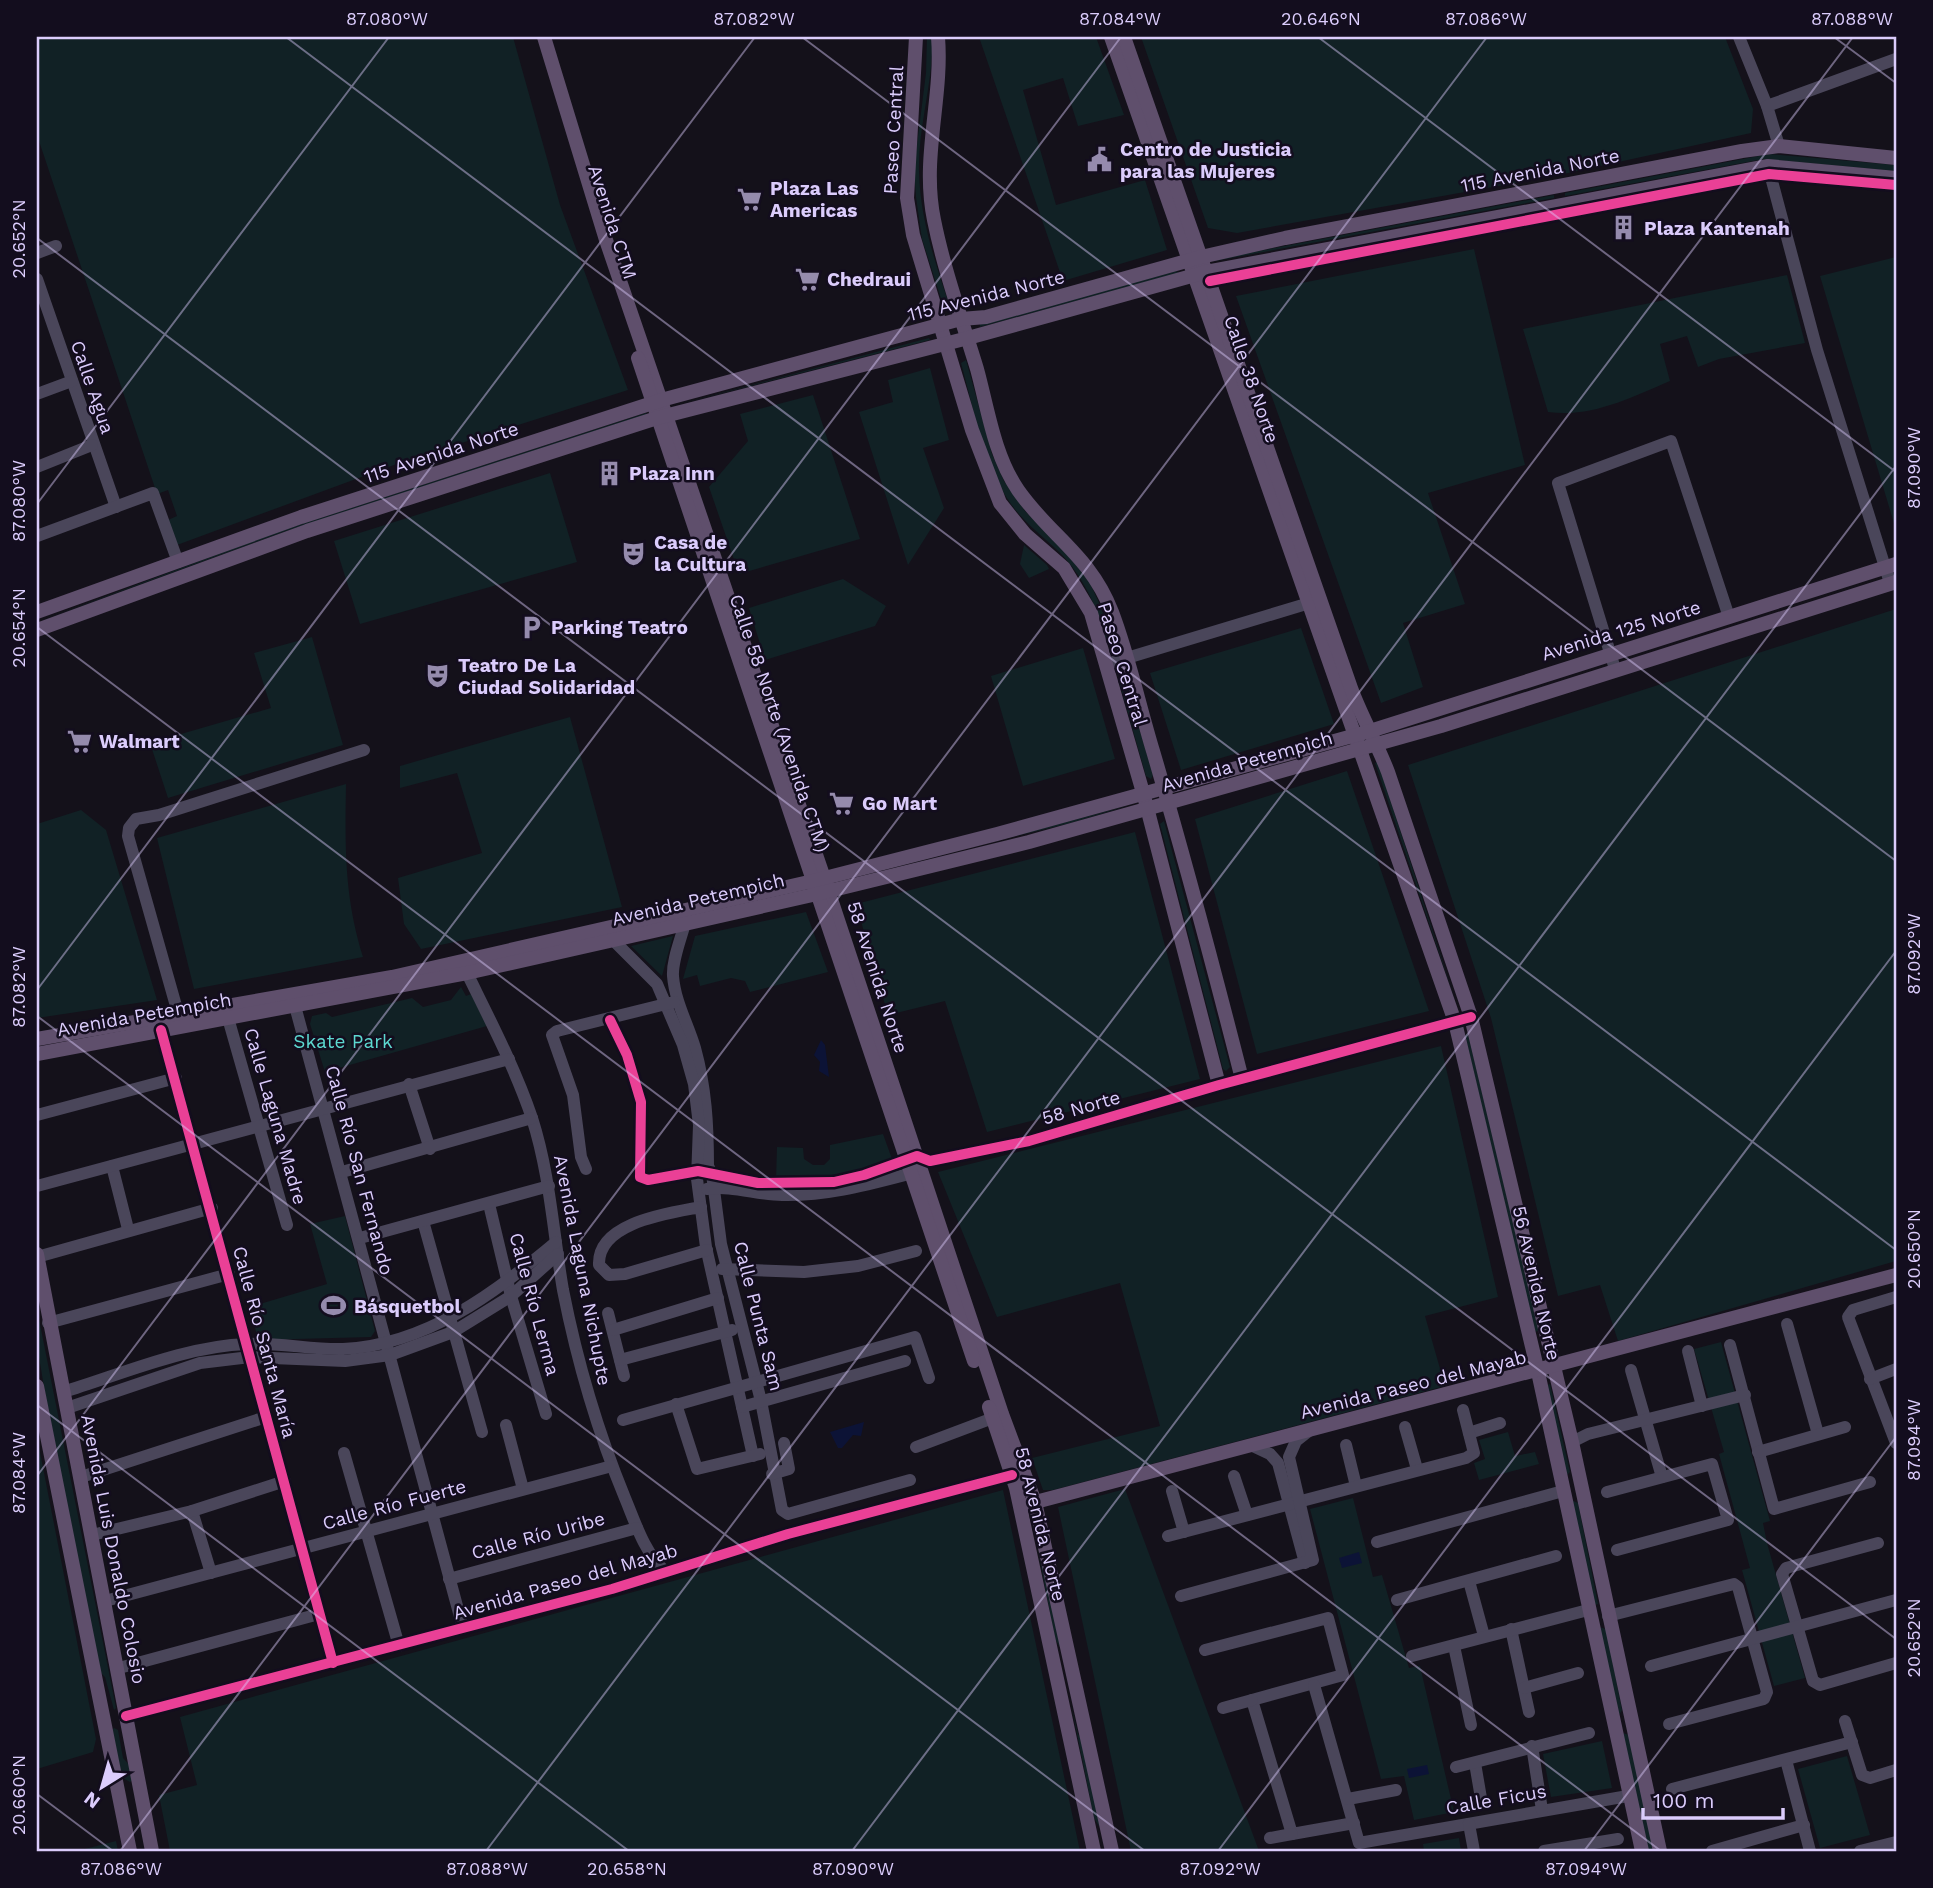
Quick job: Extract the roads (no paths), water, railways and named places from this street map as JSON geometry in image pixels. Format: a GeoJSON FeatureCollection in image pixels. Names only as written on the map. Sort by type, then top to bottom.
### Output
{"type":"FeatureCollection","features":[{"type":"Feature","properties":{"kind":"main road","name":"Avenida CTM"},"geometry":{"type":"LineString","coordinates":[[535,37],[555,108],[660,409]]}},
{"type":"Feature","properties":{"kind":"main road","name":"Avenida CTM"},"geometry":{"type":"LineString","coordinates":[[544,37],[660,409]]}},
{"type":"Feature","properties":{"kind":"main road","name":"Paseo Central"},"geometry":{"type":"LineString","coordinates":[[916,37],[907,198],[913,235],[972,430],[1000,503],[1025,534],[1064,568],[1090,613],[1145,802],[1219,1085]]}},
{"type":"Feature","properties":{"kind":"main road","name":"Paseo Central"},"geometry":{"type":"LineString","coordinates":[[939,37],[940,59],[930,153],[933,218],[1000,454],[1017,488],[1041,518],[1080,556],[1096,579],[1112,611],[1167,796],[1242,1079]]}},
{"type":"Feature","properties":{"kind":"main road","name":"Calle 38 Norte"},"geometry":{"type":"LineString","coordinates":[[1111,37],[1198,266]]}},
{"type":"Feature","properties":{"kind":"main road","name":"Calle 38 Norte"},"geometry":{"type":"LineString","coordinates":[[1124,37],[1198,266],[1365,739]]}},
{"type":"Feature","properties":{"kind":"main road","name":"115 Avenida Norte"},"geometry":{"type":"LineString","coordinates":[[37,630],[307,531],[660,409],[968,338],[1285,238],[1779,146],[1896,158]]}},
{"type":"Feature","properties":{"kind":"main road","name":"115 Avenida Norte"},"geometry":{"type":"LineString","coordinates":[[37,612],[314,513],[961,319],[986,317],[1198,266],[1768,166],[1896,178]]}},
{"type":"Feature","properties":{"kind":"main road"},"geometry":{"type":"LineString","coordinates":[[1558,186],[1561,203]]}},
{"type":"Feature","properties":{"kind":"main road","name":"Calle 58 Norte (Avenida CTM)"},"geometry":{"type":"LineString","coordinates":[[660,409],[821,886]]}},
{"type":"Feature","properties":{"kind":"main road","name":"Avenida 125 Norte"},"geometry":{"type":"LineString","coordinates":[[1365,739],[1608,653],[1890,566]]}},
{"type":"Feature","properties":{"kind":"main road","name":"Avenida 125 Norte"},"geometry":{"type":"LineString","coordinates":[[1365,739],[1441,726],[1893,582]]}},
{"type":"Feature","properties":{"kind":"main road"},"geometry":{"type":"LineString","coordinates":[[1388,772],[1388,751],[1433,734],[1441,726]]}},
{"type":"Feature","properties":{"kind":"main road","name":"Avenida Petempich"},"geometry":{"type":"LineString","coordinates":[[37,1054],[467,973],[685,923],[1145,802],[1365,739]]}},
{"type":"Feature","properties":{"kind":"main road","name":"56 Avenida Norte"},"geometry":{"type":"LineString","coordinates":[[1365,739],[1388,772],[1471,1017],[1572,1442],[1630,1722],[1660,1851]]}},
{"type":"Feature","properties":{"kind":"main road","name":"56 Avenida Norte"},"geometry":{"type":"LineString","coordinates":[[1365,739],[1455,1022],[1538,1371],[1642,1851]]}},
{"type":"Feature","properties":{"kind":"main road","name":"Avenida Petempich"},"geometry":{"type":"LineString","coordinates":[[37,1039],[392,976],[821,886]]}},
{"type":"Feature","properties":{"kind":"main road","name":"58 Avenida Norte"},"geometry":{"type":"LineString","coordinates":[[821,886],[1035,1502],[1112,1851]]}},
{"type":"Feature","properties":{"kind":"main road","name":"58 Avenida Norte"},"geometry":{"type":"LineString","coordinates":[[917,1164],[1020,1506],[1094,1851]]}},
{"type":"Feature","properties":{"kind":"main road","name":"Avenida Luis Donaldo Colosio"},"geometry":{"type":"LineString","coordinates":[[37,1256],[152,1851]]}},
{"type":"Feature","properties":{"kind":"main road","name":"Avenida Paseo del Mayab"},"geometry":{"type":"LineString","coordinates":[[1020,1506],[1896,1275]]}},
{"type":"Feature","properties":{"kind":"main road"},"geometry":{"type":"LineString","coordinates":[[37,1386],[130,1851]]}},
{"type":"Feature","properties":{"kind":"main road"},"geometry":{"type":"LineString","coordinates":[[1563,1491],[1580,1486]]}},
{"type":"Feature","properties":{"kind":"main road"},"geometry":{"type":"LineString","coordinates":[[1589,1615],[1608,1616]]}},
{"type":"Feature","properties":{"kind":"main road"},"geometry":{"type":"LineString","coordinates":[[1059,1694],[1076,1690]]}},
{"type":"Feature","properties":{"kind":"main road","name":"Avenida Paseo del Mayab"},"geometry":{"type":"LineString","coordinates":[[104,1721],[126,1716]]}},
{"type":"Feature","properties":{"kind":"main road"},"geometry":{"type":"LineString","coordinates":[[1613,1725],[1630,1722]]}},
{"type":"Feature","properties":{"kind":"street"},"geometry":{"type":"LineString","coordinates":[[1739,37],[1767,106],[1779,146]]}},
{"type":"Feature","properties":{"kind":"street"},"geometry":{"type":"LineString","coordinates":[[1767,106],[1896,59]]}},
{"type":"Feature","properties":{"kind":"street"},"geometry":{"type":"LineString","coordinates":[[1768,166],[1817,350],[1890,566],[1893,582]]}},
{"type":"Feature","properties":{"kind":"street"},"geometry":{"type":"LineString","coordinates":[[37,253],[56,246]]}},
{"type":"Feature","properties":{"kind":"street","name":"Calle Agua"},"geometry":{"type":"LineString","coordinates":[[37,279],[92,445],[116,507]]}},
{"type":"Feature","properties":{"kind":"street"},"geometry":{"type":"LineString","coordinates":[[37,394],[72,381]]}},
{"type":"Feature","properties":{"kind":"street"},"geometry":{"type":"LineString","coordinates":[[1615,669],[1559,483],[1671,441],[1729,617]]}},
{"type":"Feature","properties":{"kind":"street"},"geometry":{"type":"LineString","coordinates":[[37,467],[92,445]]}},
{"type":"Feature","properties":{"kind":"street"},"geometry":{"type":"LineString","coordinates":[[37,536],[153,493],[178,562]]}},
{"type":"Feature","properties":{"kind":"street"},"geometry":{"type":"LineString","coordinates":[[1107,664],[1315,602]]}},
{"type":"Feature","properties":{"kind":"street"},"geometry":{"type":"LineString","coordinates":[[178,1013],[128,836],[129,828],[136,819],[159,815],[364,750]]}},
{"type":"Feature","properties":{"kind":"street","name":"Calle Punta Sam"},"geometry":{"type":"LineString","coordinates":[[685,923],[673,973],[672,1002],[694,1084],[699,1125],[698,1171],[706,1189],[729,1268],[761,1401],[772,1474],[782,1510],[788,1514],[910,1480]]}},
{"type":"Feature","properties":{"kind":"street","name":"Calle Punta Sam"},"geometry":{"type":"LineString","coordinates":[[612,939],[672,1002],[691,1034],[704,1082],[708,1112],[708,1166],[712,1174],[701,1207],[707,1250],[753,1456]]}},
{"type":"Feature","properties":{"kind":"street","name":"Avenida Laguna Nichupte"},"geometry":{"type":"LineString","coordinates":[[467,973],[509,1059],[532,1118],[549,1186],[557,1248],[590,1402],[637,1528],[665,1571]]}},
{"type":"Feature","properties":{"kind":"street"},"geometry":{"type":"LineString","coordinates":[[586,1169],[581,1157],[573,1095],[552,1035],[557,1031],[610,1020],[672,1002]]}},
{"type":"Feature","properties":{"kind":"street","name":"Calle Río San Fernando"},"geometry":{"type":"LineString","coordinates":[[295,1006],[360,1238],[387,1349],[463,1628]]}},
{"type":"Feature","properties":{"kind":"street","name":"58 Norte"},"geometry":{"type":"LineString","coordinates":[[706,1189],[767,1195],[836,1187],[917,1164],[1028,1141],[1219,1085],[1471,1017]]}},
{"type":"Feature","properties":{"kind":"street","name":"Calle Laguna Madre"},"geometry":{"type":"LineString","coordinates":[[228,1018],[287,1225]]}},
{"type":"Feature","properties":{"kind":"street"},"geometry":{"type":"LineString","coordinates":[[610,1020],[636,1083],[641,1140],[638,1168],[640,1177],[648,1180],[698,1171]]}},
{"type":"Feature","properties":{"kind":"street","name":"Calle Río Santa María"},"geometry":{"type":"LineString","coordinates":[[161,1030],[212,1208],[333,1663]]}},
{"type":"Feature","properties":{"kind":"street"},"geometry":{"type":"LineString","coordinates":[[37,1186],[509,1059]]}},
{"type":"Feature","properties":{"kind":"street"},"geometry":{"type":"LineString","coordinates":[[37,1115],[176,1078]]}},
{"type":"Feature","properties":{"kind":"street"},"geometry":{"type":"LineString","coordinates":[[409,1084],[430,1149]]}},
{"type":"Feature","properties":{"kind":"street"},"geometry":{"type":"LineString","coordinates":[[342,1172],[532,1118]]}},
{"type":"Feature","properties":{"kind":"street"},"geometry":{"type":"LineString","coordinates":[[112,1166],[128,1229]]}},
{"type":"Feature","properties":{"kind":"street","name":"58 Norte"},"geometry":{"type":"LineString","coordinates":[[698,1171],[758,1183],[836,1187]]}},
{"type":"Feature","properties":{"kind":"street"},"geometry":{"type":"LineString","coordinates":[[360,1238],[549,1186]]}},
{"type":"Feature","properties":{"kind":"street","name":"Calle Río Lerma"},"geometry":{"type":"LineString","coordinates":[[489,1204],[511,1296],[546,1413]]}},
{"type":"Feature","properties":{"kind":"street"},"geometry":{"type":"LineString","coordinates":[[701,1207],[632,1224],[617,1233],[601,1251],[599,1265],[609,1275],[625,1274],[707,1250]]}},
{"type":"Feature","properties":{"kind":"street"},"geometry":{"type":"LineString","coordinates":[[37,1256],[212,1208]]}},
{"type":"Feature","properties":{"kind":"street"},"geometry":{"type":"LineString","coordinates":[[423,1221],[482,1432]]}},
{"type":"Feature","properties":{"kind":"street"},"geometry":{"type":"LineString","coordinates":[[451,1326],[557,1248]]}},
{"type":"Feature","properties":{"kind":"street"},"geometry":{"type":"LineString","coordinates":[[66,1408],[200,1363],[250,1357],[345,1361],[387,1349],[451,1326],[511,1296],[557,1248]]}},
{"type":"Feature","properties":{"kind":"street"},"geometry":{"type":"LineString","coordinates":[[712,1271],[729,1268],[804,1272],[858,1266],[916,1251]]}},
{"type":"Feature","properties":{"kind":"street"},"geometry":{"type":"LineString","coordinates":[[48,1323],[229,1274]]}},
{"type":"Feature","properties":{"kind":"street"},"geometry":{"type":"LineString","coordinates":[[1895,1436],[1870,1379],[1848,1317],[1853,1310],[1896,1297]]}},
{"type":"Feature","properties":{"kind":"street"},"geometry":{"type":"LineString","coordinates":[[613,1330],[718,1298]]}},
{"type":"Feature","properties":{"kind":"street"},"geometry":{"type":"LineString","coordinates":[[608,1313],[624,1376]]}},
{"type":"Feature","properties":{"kind":"street"},"geometry":{"type":"LineString","coordinates":[[1787,1324],[1818,1434]]}},
{"type":"Feature","properties":{"kind":"street"},"geometry":{"type":"LineString","coordinates":[[620,1360],[742,1328]]}},
{"type":"Feature","properties":{"kind":"street"},"geometry":{"type":"LineString","coordinates":[[623,1420],[915,1337],[929,1378]]}},
{"type":"Feature","properties":{"kind":"street"},"geometry":{"type":"LineString","coordinates":[[63,1392],[195,1352],[246,1343],[387,1349]]}},
{"type":"Feature","properties":{"kind":"street"},"geometry":{"type":"LineString","coordinates":[[1730,1345],[1774,1509],[1870,1482]]}},
{"type":"Feature","properties":{"kind":"street"},"geometry":{"type":"LineString","coordinates":[[1688,1351],[1702,1405]]}},
{"type":"Feature","properties":{"kind":"street"},"geometry":{"type":"LineString","coordinates":[[742,1406],[905,1361]]}},
{"type":"Feature","properties":{"kind":"street"},"geometry":{"type":"LineString","coordinates":[[1870,1379],[1896,1369]]}},
{"type":"Feature","properties":{"kind":"street"},"geometry":{"type":"LineString","coordinates":[[1631,1370],[1662,1477]]}},
{"type":"Feature","properties":{"kind":"street"},"geometry":{"type":"LineString","coordinates":[[1572,1442],[1588,1434],[1745,1395]]}},
{"type":"Feature","properties":{"kind":"street"},"geometry":{"type":"LineString","coordinates":[[676,1405],[697,1469],[770,1452]]}},
{"type":"Feature","properties":{"kind":"street"},"geometry":{"type":"LineString","coordinates":[[1168,1536],[1474,1453],[1463,1410]]}},
{"type":"Feature","properties":{"kind":"street"},"geometry":{"type":"LineString","coordinates":[[80,1478],[267,1417]]}},
{"type":"Feature","properties":{"kind":"street"},"geometry":{"type":"LineString","coordinates":[[916,1447],[993,1418]]}},
{"type":"Feature","properties":{"kind":"street"},"geometry":{"type":"LineString","coordinates":[[1469,1433],[1500,1423]]}},
{"type":"Feature","properties":{"kind":"street"},"geometry":{"type":"LineString","coordinates":[[506,1425],[523,1489]]}},
{"type":"Feature","properties":{"kind":"street"},"geometry":{"type":"LineString","coordinates":[[1405,1427],[1417,1469]]}},
{"type":"Feature","properties":{"kind":"street"},"geometry":{"type":"LineString","coordinates":[[1758,1452],[1846,1427]]}},
{"type":"Feature","properties":{"kind":"street"},"geometry":{"type":"LineString","coordinates":[[1181,1596],[1305,1563],[1286,1470],[1296,1441],[1310,1430]]}},
{"type":"Feature","properties":{"kind":"street"},"geometry":{"type":"LineString","coordinates":[[772,1474],[789,1469],[784,1443]]}},
{"type":"Feature","properties":{"kind":"street"},"geometry":{"type":"LineString","coordinates":[[1346,1445],[1356,1486]]}},
{"type":"Feature","properties":{"kind":"street"},"geometry":{"type":"LineString","coordinates":[[1253,1446],[1270,1454],[1286,1470]]}},
{"type":"Feature","properties":{"kind":"street"},"geometry":{"type":"LineString","coordinates":[[344,1452],[399,1646]]}},
{"type":"Feature","properties":{"kind":"street"},"geometry":{"type":"LineString","coordinates":[[1606,1492],[1713,1464],[1728,1520],[1617,1550]]}},
{"type":"Feature","properties":{"kind":"street","name":"Calle Río Fuerte"},"geometry":{"type":"LineString","coordinates":[[105,1601],[302,1550],[432,1511],[612,1466]]}},
{"type":"Feature","properties":{"kind":"street","name":"Avenida Paseo del Mayab"},"geometry":{"type":"LineString","coordinates":[[126,1716],[612,1589],[788,1534],[1012,1475]]}},
{"type":"Feature","properties":{"kind":"street"},"geometry":{"type":"LineString","coordinates":[[1234,1476],[1247,1515]]}},
{"type":"Feature","properties":{"kind":"street"},"geometry":{"type":"LineString","coordinates":[[92,1535],[192,1511],[285,1481]]}},
{"type":"Feature","properties":{"kind":"street"},"geometry":{"type":"LineString","coordinates":[[1172,1491],[1184,1532]]}},
{"type":"Feature","properties":{"kind":"street"},"geometry":{"type":"LineString","coordinates":[[1377,1542],[1563,1491]]}},
{"type":"Feature","properties":{"kind":"street"},"geometry":{"type":"LineString","coordinates":[[192,1511],[211,1573]]}},
{"type":"Feature","properties":{"kind":"street","name":"Calle Río Uribe"},"geometry":{"type":"LineString","coordinates":[[449,1579],[637,1528]]}},
{"type":"Feature","properties":{"kind":"street"},"geometry":{"type":"LineString","coordinates":[[1878,1542],[1786,1568],[1782,1574],[1813,1681],[1820,1685],[1896,1663]]}},
{"type":"Feature","properties":{"kind":"street"},"geometry":{"type":"LineString","coordinates":[[1397,1600],[1556,1556]]}},
{"type":"Feature","properties":{"kind":"street"},"geometry":{"type":"LineString","coordinates":[[1469,1581],[1484,1636]]}},
{"type":"Feature","properties":{"kind":"street"},"geometry":{"type":"LineString","coordinates":[[1608,1616],[1734,1584],[1738,1587],[1767,1692],[1764,1699],[1669,1724]]}},
{"type":"Feature","properties":{"kind":"street"},"geometry":{"type":"LineString","coordinates":[[1651,1666],[1896,1600]]}},
{"type":"Feature","properties":{"kind":"street"},"geometry":{"type":"LineString","coordinates":[[118,1668],[319,1614]]}},
{"type":"Feature","properties":{"kind":"street"},"geometry":{"type":"LineString","coordinates":[[1412,1656],[1511,1629],[1589,1615]]}},
{"type":"Feature","properties":{"kind":"street"},"geometry":{"type":"LineString","coordinates":[[1205,1650],[1328,1618],[1343,1675],[1223,1708]]}},
{"type":"Feature","properties":{"kind":"street"},"geometry":{"type":"LineString","coordinates":[[1511,1629],[1529,1712]]}},
{"type":"Feature","properties":{"kind":"street"},"geometry":{"type":"LineString","coordinates":[[1454,1646],[1471,1725]]}},
{"type":"Feature","properties":{"kind":"street"},"geometry":{"type":"LineString","coordinates":[[1524,1688],[1578,1673]]}},
{"type":"Feature","properties":{"kind":"street"},"geometry":{"type":"LineString","coordinates":[[1270,1838],[1354,1822],[1314,1685]]}},
{"type":"Feature","properties":{"kind":"street"},"geometry":{"type":"LineString","coordinates":[[1252,1700],[1292,1834]]}},
{"type":"Feature","properties":{"kind":"street"},"geometry":{"type":"LineString","coordinates":[[1846,1721],[1862,1775],[1870,1778],[1896,1770]]}},
{"type":"Feature","properties":{"kind":"street"},"geometry":{"type":"LineString","coordinates":[[1456,1767],[1589,1733]]}},
{"type":"Feature","properties":{"kind":"street"},"geometry":{"type":"LineString","coordinates":[[1672,1789],[1852,1742]]}},
{"type":"Feature","properties":{"kind":"street"},"geometry":{"type":"LineString","coordinates":[[1532,1746],[1542,1806]]}},
{"type":"Feature","properties":{"kind":"street"},"geometry":{"type":"LineString","coordinates":[[1786,1760],[1810,1851]]}},
{"type":"Feature","properties":{"kind":"street"},"geometry":{"type":"LineString","coordinates":[[1475,1763],[1482,1804]]}},
{"type":"Feature","properties":{"kind":"street"},"geometry":{"type":"LineString","coordinates":[[1348,1800],[1396,1790]]}},
{"type":"Feature","properties":{"kind":"street","name":"Calle Ficus"},"geometry":{"type":"LineString","coordinates":[[1354,1822],[1359,1843],[1370,1841],[1386,1847],[1470,1831],[1542,1806],[1628,1796]]}},
{"type":"Feature","properties":{"kind":"street"},"geometry":{"type":"LineString","coordinates":[[1712,1851],[1739,1848],[1804,1825]]}},
{"type":"Feature","properties":{"kind":"street"},"geometry":{"type":"LineString","coordinates":[[1470,1831],[1474,1851]]}},
{"type":"Feature","properties":{"kind":"street"},"geometry":{"type":"LineString","coordinates":[[1544,1851],[1595,1848],[1618,1839]]}},
{"type":"Feature","properties":{"kind":"street"},"geometry":{"type":"LineString","coordinates":[[1860,1851],[1896,1842]]}},
{"type":"Feature","properties":{"kind":"water"},"geometry":{"type":"Polygon","coordinates":[[[821,1040],[825,1045],[829,1077],[819,1071],[820,1062],[814,1055],[821,1040]]]}},
{"type":"Feature","properties":{"kind":"water"},"geometry":{"type":"Polygon","coordinates":[[[864,1422],[861,1436],[853,1435],[842,1448],[838,1448],[830,1432],[864,1422]]]}},
{"type":"Feature","properties":{"kind":"water"},"geometry":{"type":"Polygon","coordinates":[[[1359,1552],[1362,1563],[1342,1568],[1339,1558],[1359,1552]]]}},
{"type":"Feature","properties":{"kind":"water"},"geometry":{"type":"Polygon","coordinates":[[[1427,1765],[1429,1774],[1409,1778],[1407,1769],[1427,1765]]]}},
{"type":"Feature","properties":{"kind":"place","name":"Centro de Justicia para las Mujeres"},"geometry":{"type":"Point","coordinates":[1100,160]}},
{"type":"Feature","properties":{"kind":"place","name":"Plaza Las Americas"},"geometry":{"type":"Point","coordinates":[750,199]}},
{"type":"Feature","properties":{"kind":"place","name":"Plaza Kantenah"},"geometry":{"type":"Point","coordinates":[1624,228]}},
{"type":"Feature","properties":{"kind":"place","name":"Chedraui"},"geometry":{"type":"Point","coordinates":[807,279]}},
{"type":"Feature","properties":{"kind":"place","name":"Plaza Inn"},"geometry":{"type":"Point","coordinates":[609,473]}},
{"type":"Feature","properties":{"kind":"place","name":"Casa de la Cultura"},"geometry":{"type":"Point","coordinates":[634,553]}},
{"type":"Feature","properties":{"kind":"place","name":"Parking Teatro"},"geometry":{"type":"Point","coordinates":[531,627]}},
{"type":"Feature","properties":{"kind":"place","name":"Teatro De La Ciudad Solidaridad"},"geometry":{"type":"Point","coordinates":[438,676]}},
{"type":"Feature","properties":{"kind":"place","name":"Walmart"},"geometry":{"type":"Point","coordinates":[79,741]}},
{"type":"Feature","properties":{"kind":"place","name":"Go Mart"},"geometry":{"type":"Point","coordinates":[842,803]}},
{"type":"Feature","properties":{"kind":"place","name":"Básquetbol"},"geometry":{"type":"Point","coordinates":[334,1306]}},
{"type":"Feature","properties":{"kind":"park label","name":"Skate Park"},"geometry":{"type":"Point","coordinates":[343,1041]}}]}
